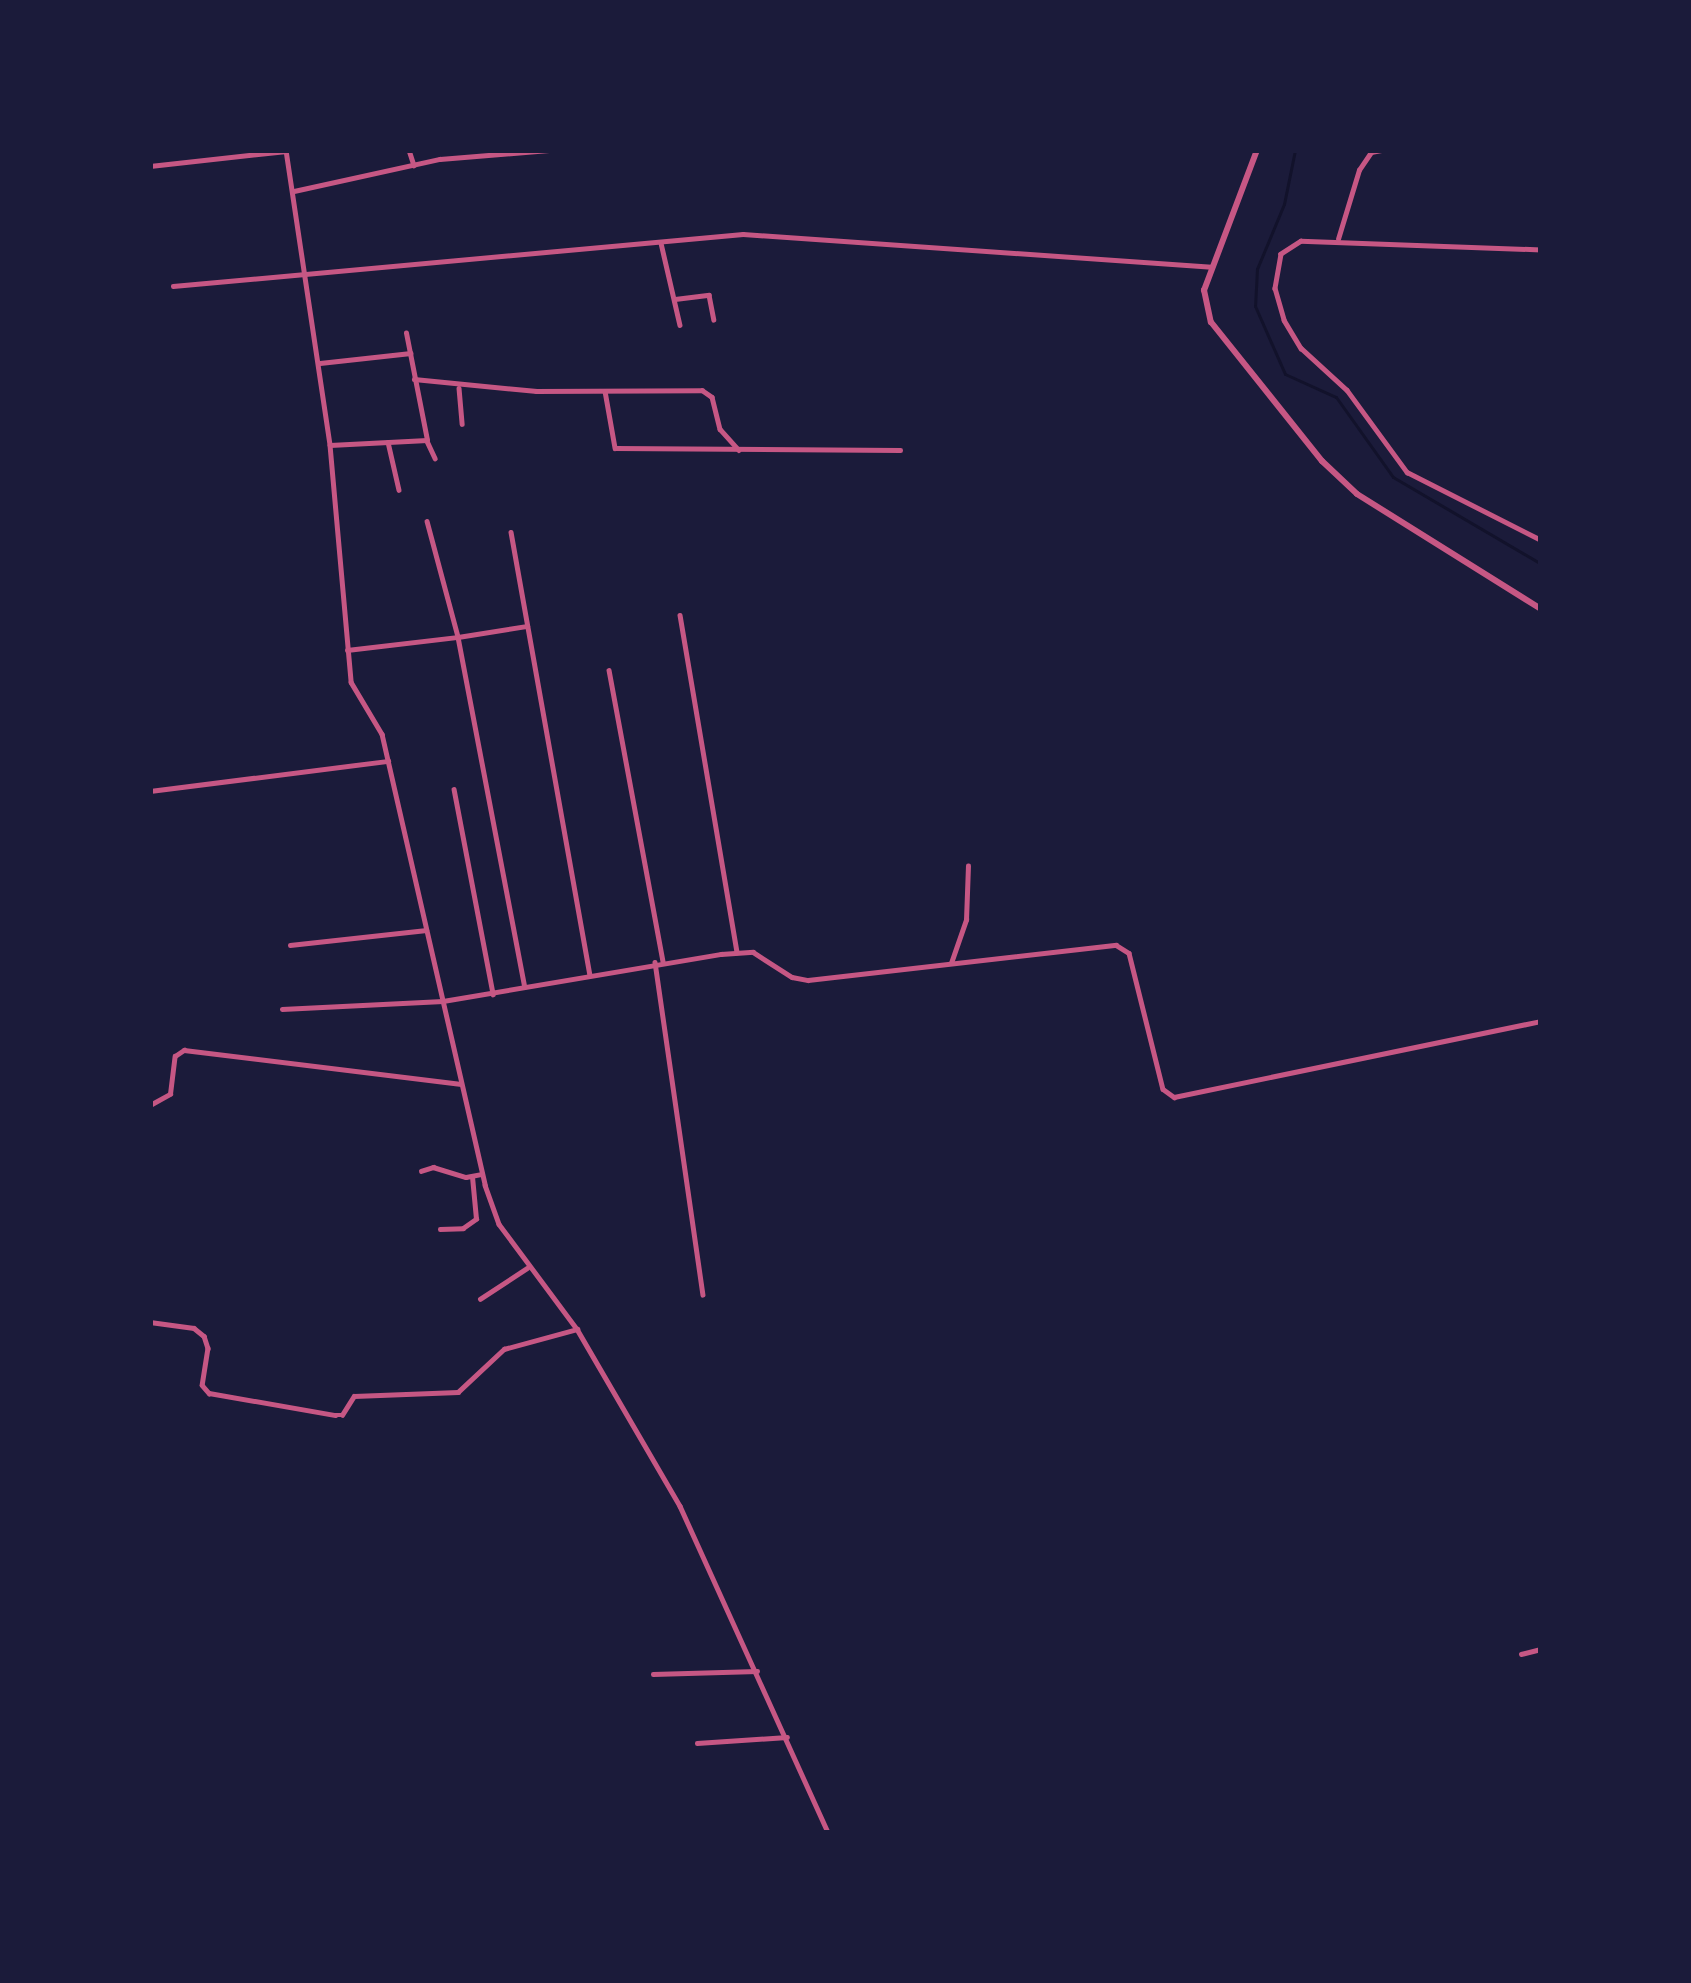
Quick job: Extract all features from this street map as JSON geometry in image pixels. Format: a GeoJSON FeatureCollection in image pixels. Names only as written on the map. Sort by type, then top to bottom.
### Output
{"type":"FeatureCollection","features":[{"type":"Feature","properties":{"kind":"street"},"geometry":{"type":"LineString","coordinates":[[150,166],[286,150],[330,445],[352,682],[382,734],[482,1174],[499,1224],[527,1268],[577,1329],[680,1506],[829,1833]]}},
{"type":"Feature","properties":{"kind":"street"},"geometry":{"type":"LineString","coordinates":[[409,150],[414,165]]}},
{"type":"Feature","properties":{"kind":"street"},"geometry":{"type":"LineString","coordinates":[[444,150],[444,159]]}},
{"type":"Feature","properties":{"kind":"street"},"geometry":{"type":"LineString","coordinates":[[292,191],[444,159],[548,150]]}},
{"type":"Feature","properties":{"kind":"street"},"geometry":{"type":"LineString","coordinates":[[1256,150],[1210,267],[1203,300],[1211,322],[1322,461],[1357,494],[1541,610]]}},
{"type":"Feature","properties":{"kind":"street"},"geometry":{"type":"LineString","coordinates":[[1339,239],[1359,170],[1372,152],[1381,150]]}},
{"type":"Feature","properties":{"kind":"street"},"geometry":{"type":"LineString","coordinates":[[173,286],[304,270],[743,234],[1210,267]]}},
{"type":"Feature","properties":{"kind":"street"},"geometry":{"type":"LineString","coordinates":[[660,240],[680,325]]}},
{"type":"Feature","properties":{"kind":"street"},"geometry":{"type":"LineString","coordinates":[[1541,250],[1301,241],[1281,254],[1275,288],[1284,320],[1301,348],[1347,390],[1407,472],[1541,540]]}},
{"type":"Feature","properties":{"kind":"street"},"geometry":{"type":"LineString","coordinates":[[674,299],[709,296],[714,320]]}},
{"type":"Feature","properties":{"kind":"street"},"geometry":{"type":"LineString","coordinates":[[406,333],[427,440],[435,458]]}},
{"type":"Feature","properties":{"kind":"street"},"geometry":{"type":"LineString","coordinates":[[318,364],[410,353]]}},
{"type":"Feature","properties":{"kind":"street"},"geometry":{"type":"LineString","coordinates":[[415,379],[458,386],[605,392],[702,390],[712,397],[719,429],[739,450]]}},
{"type":"Feature","properties":{"kind":"street"},"geometry":{"type":"LineString","coordinates":[[458,386],[462,424]]}},
{"type":"Feature","properties":{"kind":"street"},"geometry":{"type":"LineString","coordinates":[[605,392],[615,448],[900,450]]}},
{"type":"Feature","properties":{"kind":"street"},"geometry":{"type":"LineString","coordinates":[[330,445],[427,440]]}},
{"type":"Feature","properties":{"kind":"street"},"geometry":{"type":"LineString","coordinates":[[388,442],[399,490]]}},
{"type":"Feature","properties":{"kind":"street"},"geometry":{"type":"LineString","coordinates":[[427,521],[458,637],[525,988]]}},
{"type":"Feature","properties":{"kind":"street"},"geometry":{"type":"LineString","coordinates":[[511,532],[590,975]]}},
{"type":"Feature","properties":{"kind":"street"},"geometry":{"type":"LineString","coordinates":[[680,615],[736,953]]}},
{"type":"Feature","properties":{"kind":"street"},"geometry":{"type":"LineString","coordinates":[[347,650],[527,626]]}},
{"type":"Feature","properties":{"kind":"street"},"geometry":{"type":"LineString","coordinates":[[609,670],[659,962],[703,1295]]}},
{"type":"Feature","properties":{"kind":"street"},"geometry":{"type":"LineString","coordinates":[[150,791],[388,761]]}},
{"type":"Feature","properties":{"kind":"street"},"geometry":{"type":"LineString","coordinates":[[454,789],[493,994]]}},
{"type":"Feature","properties":{"kind":"street"},"geometry":{"type":"LineString","coordinates":[[951,963],[966,920],[968,866]]}},
{"type":"Feature","properties":{"kind":"street"},"geometry":{"type":"LineString","coordinates":[[290,944],[427,930]]}},
{"type":"Feature","properties":{"kind":"street"},"geometry":{"type":"LineString","coordinates":[[282,1009],[443,1001],[736,953],[764,956],[800,980],[1124,946],[1162,1089],[1174,1096],[1541,1022]]}},
{"type":"Feature","properties":{"kind":"street"},"geometry":{"type":"LineString","coordinates":[[150,1105],[170,1094],[175,1056],[184,1050],[461,1084]]}},
{"type":"Feature","properties":{"kind":"street"},"geometry":{"type":"LineString","coordinates":[[421,1171],[433,1167],[472,1177],[482,1174]]}},
{"type":"Feature","properties":{"kind":"street"},"geometry":{"type":"LineString","coordinates":[[440,1229],[463,1228],[476,1219],[472,1177]]}},
{"type":"Feature","properties":{"kind":"street"},"geometry":{"type":"LineString","coordinates":[[480,1299],[527,1268]]}},
{"type":"Feature","properties":{"kind":"street"},"geometry":{"type":"LineString","coordinates":[[150,1322],[194,1328],[204,1336],[208,1348],[202,1385],[209,1393],[335,1415],[354,1396],[458,1392],[504,1349],[577,1329]]}},
{"type":"Feature","properties":{"kind":"street"},"geometry":{"type":"LineString","coordinates":[[1521,1654],[1541,1649]]}},
{"type":"Feature","properties":{"kind":"street"},"geometry":{"type":"LineString","coordinates":[[653,1674],[757,1671]]}},
{"type":"Feature","properties":{"kind":"street"},"geometry":{"type":"LineString","coordinates":[[697,1743],[787,1737]]}},
{"type":"Feature","properties":{"kind":"waterway"},"geometry":{"type":"LineString","coordinates":[[1295,150],[1284,204],[1257,269],[1255,306],[1285,374],[1336,397],[1393,477],[1541,564]]}}]}
